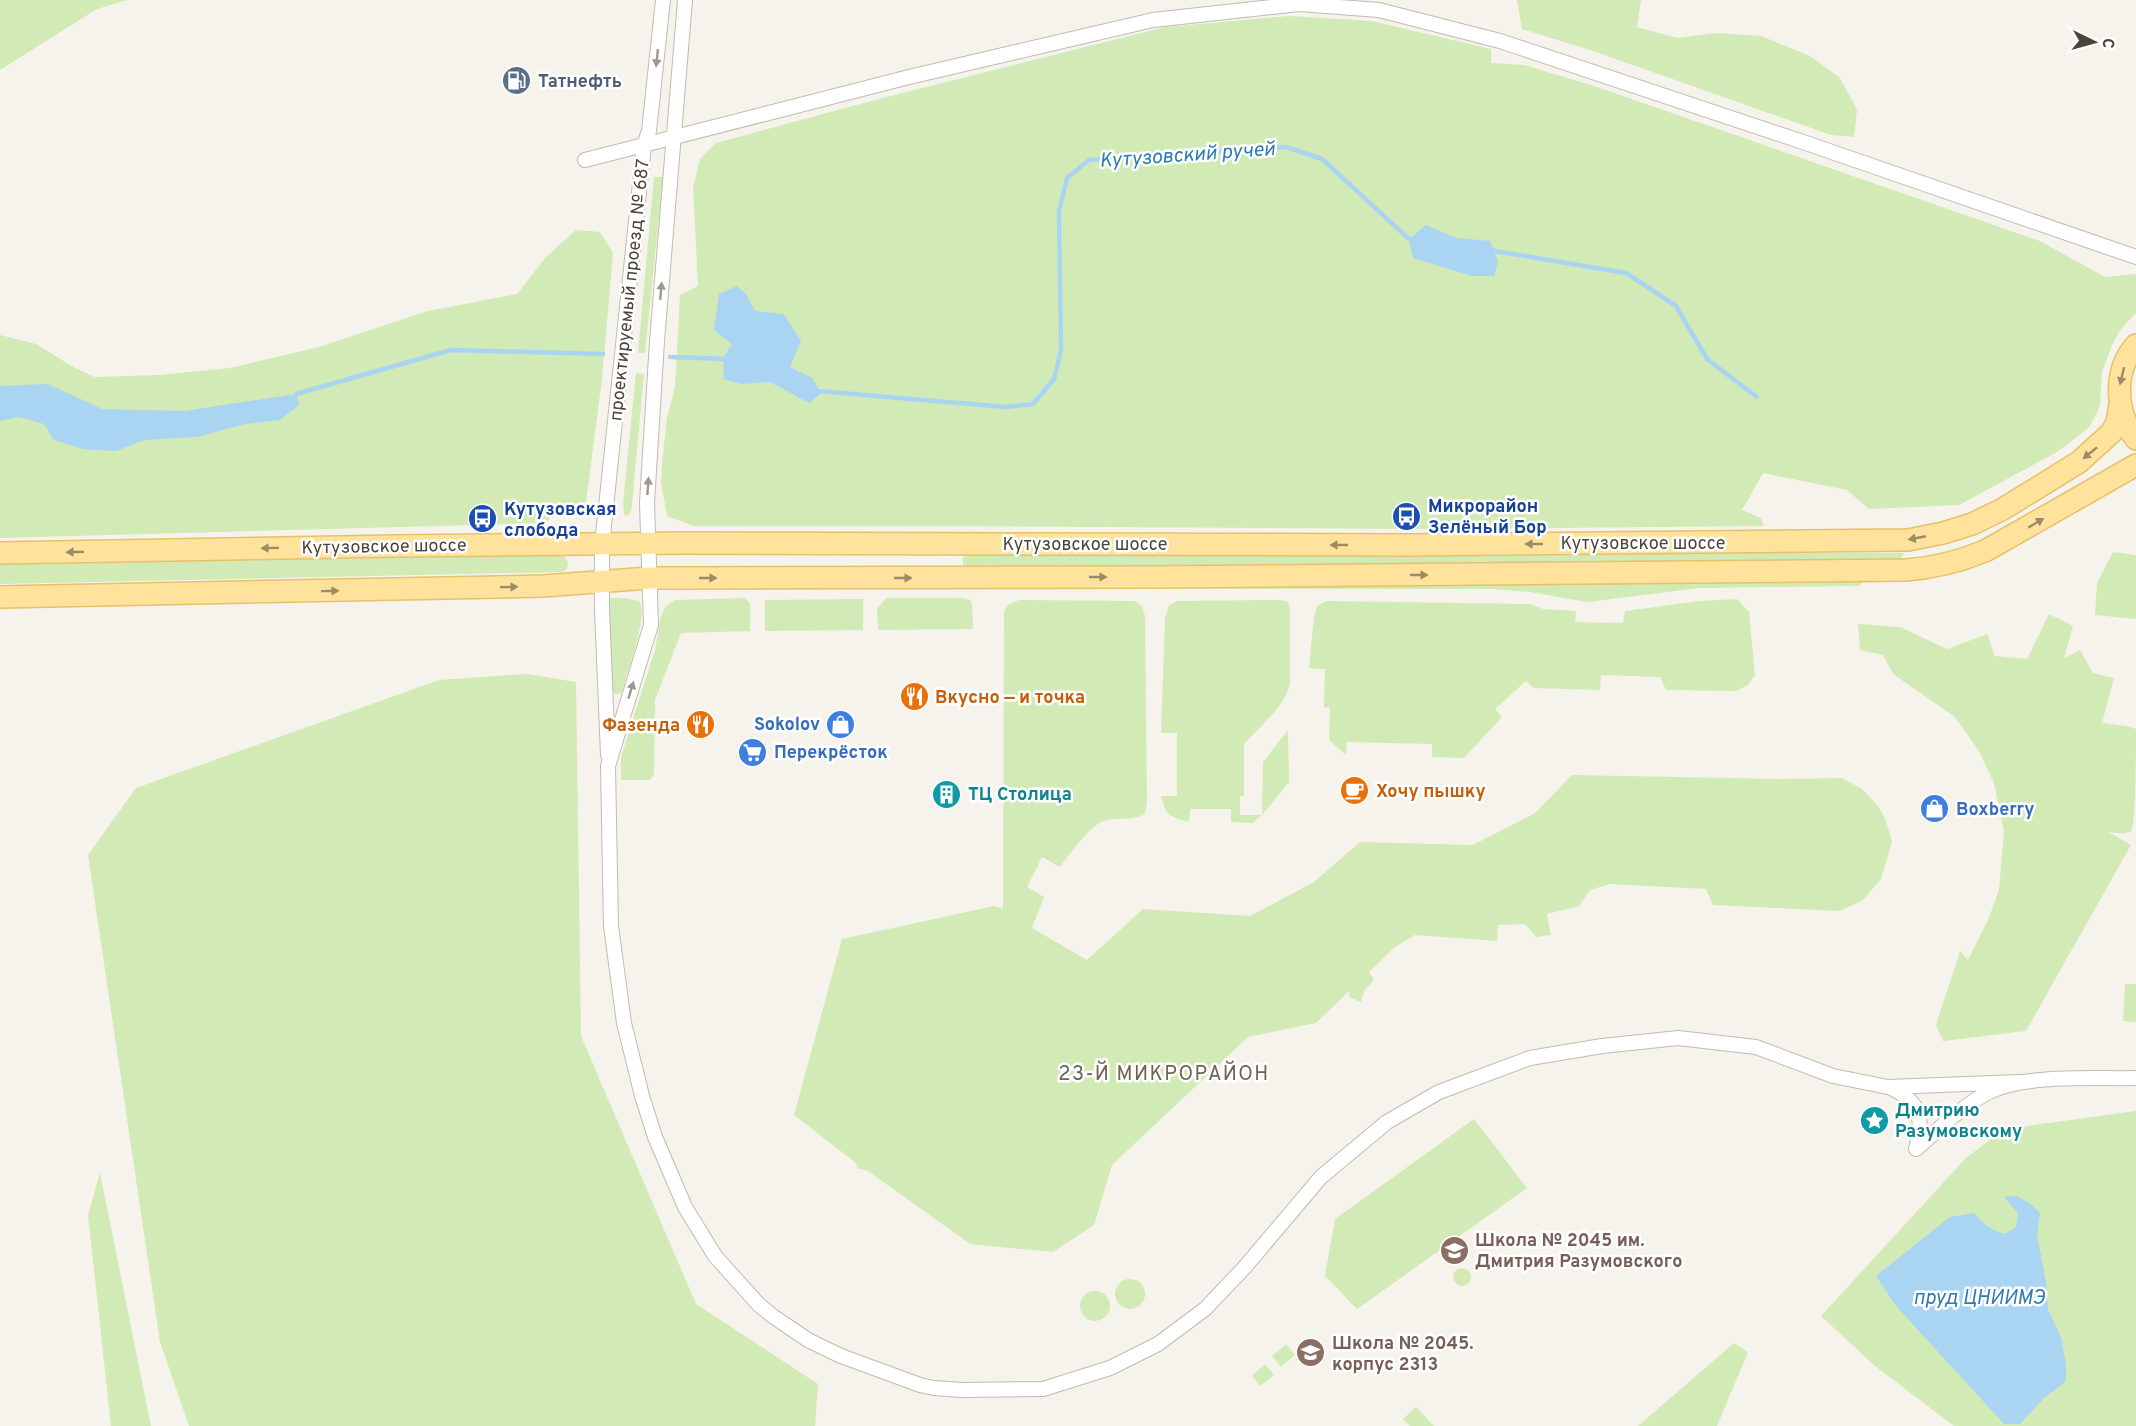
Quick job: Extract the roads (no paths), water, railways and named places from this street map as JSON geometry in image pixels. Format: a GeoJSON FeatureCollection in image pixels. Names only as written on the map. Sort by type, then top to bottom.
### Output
{"type":"FeatureCollection","features":[{"type":"Feature","properties":{"kind":"main road"},"geometry":{"type":"LineString","coordinates":[[2135,346],[2121,375],[2120,405],[2124,420],[2136,439]]}},
{"type":"Feature","properties":{"kind":"main road","name":"Кутузовское шоссе"},"geometry":{"type":"LineString","coordinates":[[0,554],[397,546],[647,544],[1422,545],[1908,540],[1972,524],[2003,509],[2079,462],[2111,433],[2117,423],[2120,405]]}},
{"type":"Feature","properties":{"kind":"main road","name":"Кутузовское шоссе"},"geometry":{"type":"LineString","coordinates":[[0,597],[543,586],[649,578],[1163,577],[1906,570],[1930,568],[1960,561],[1984,552],[2136,465]]}},
{"type":"Feature","properties":{"kind":"street","name":"проектируемый проезд № 687"},"geometry":{"type":"LineString","coordinates":[[663,0],[649,131],[644,145],[602,545],[601,582],[611,926],[624,1023],[642,1096],[656,1137],[685,1207],[715,1256],[759,1305],[808,1340],[841,1356],[920,1385],[962,1390],[1043,1389],[1110,1368],[1158,1344],[1204,1309],[1244,1268],[1321,1177],[1378,1129],[1424,1099],[1530,1058],[1602,1046],[1678,1038],[1756,1047],[1833,1076],[1888,1087]]}},
{"type":"Feature","properties":{"kind":"street","name":"проектируемый проезд № 687"},"geometry":{"type":"LineString","coordinates":[[608,766],[651,625],[647,503],[657,341],[685,0]]}},
{"type":"Feature","properties":{"kind":"street"},"geometry":{"type":"LineString","coordinates":[[585,160],[909,77],[1153,20],[1299,4],[1378,10],[1500,41],[1803,142],[2136,257]]}},
{"type":"Feature","properties":{"kind":"street"},"geometry":{"type":"LineString","coordinates":[[1888,1087],[2136,1078]]}},
{"type":"Feature","properties":{"kind":"street"},"geometry":{"type":"LineString","coordinates":[[1888,1087],[1906,1095],[1916,1105],[1920,1119],[1920,1134],[1916,1149],[1946,1122],[1989,1092],[2019,1082]]}},
{"type":"Feature","properties":{"kind":"water"},"geometry":{"type":"Polygon","coordinates":[[[1426,225],[1456,238],[1490,241],[1498,261],[1494,276],[1472,276],[1413,258],[1409,239],[1426,225]]]}},
{"type":"Feature","properties":{"kind":"water"},"geometry":{"type":"Polygon","coordinates":[[[737,286],[746,294],[755,311],[784,314],[801,341],[790,367],[812,378],[821,393],[809,403],[770,382],[741,384],[724,379],[723,358],[732,344],[714,330],[719,294],[737,286]]]}},
{"type":"Feature","properties":{"kind":"water"},"geometry":{"type":"Polygon","coordinates":[[[48,384],[102,409],[184,411],[296,394],[299,405],[280,420],[245,424],[197,437],[144,440],[116,451],[83,449],[54,440],[44,424],[19,417],[0,421],[0,386],[48,384]]]}},
{"type":"Feature","properties":{"kind":"water","name":"пруд ЦНИИМЭ"},"geometry":{"type":"Polygon","coordinates":[[[2016,1196],[2028,1202],[2040,1213],[2037,1235],[2046,1282],[2048,1310],[2061,1337],[2066,1365],[2066,1381],[2043,1399],[2020,1424],[2004,1424],[1896,1306],[1876,1276],[1950,1217],[1974,1213],[1988,1226],[2005,1234],[2016,1227],[2018,1213],[2004,1197],[2016,1196]]]}},
{"type":"Feature","properties":{"kind":"waterway","name":"Кутузовский ручей"},"geometry":{"type":"LineString","coordinates":[[817,391],[1006,407],[1033,404],[1054,379],[1061,350],[1059,211],[1067,178],[1089,160],[1286,147],[1322,159],[1409,239],[1415,240]]}},
{"type":"Feature","properties":{"kind":"waterway","name":"Кутузовский ручей"},"geometry":{"type":"LineString","coordinates":[[1489,250],[1626,273],[1676,306],[1707,359],[1757,397]]}},
{"type":"Feature","properties":{"kind":"waterway","name":"Кутузовский ручей"},"geometry":{"type":"LineString","coordinates":[[296,394],[451,350],[603,354]]}},
{"type":"Feature","properties":{"kind":"waterway","name":"Кутузовский ручей"},"geometry":{"type":"LineString","coordinates":[[670,357],[727,359]]}},
{"type":"Feature","properties":{"kind":"place","name":"Татнефть"},"geometry":{"type":"Point","coordinates":[517,81]}},
{"type":"Feature","properties":{"kind":"place","name":"Микрорайон Зелёный Бор"},"geometry":{"type":"Point","coordinates":[1407,516]}},
{"type":"Feature","properties":{"kind":"place","name":"Кутузовская слобода"},"geometry":{"type":"Point","coordinates":[483,519]}},
{"type":"Feature","properties":{"kind":"place","name":"Вкусно — и точка"},"geometry":{"type":"Point","coordinates":[914,697]}},
{"type":"Feature","properties":{"kind":"place","name":"Sokolov"},"geometry":{"type":"Point","coordinates":[841,724]}},
{"type":"Feature","properties":{"kind":"place","name":"Фазенда"},"geometry":{"type":"Point","coordinates":[701,725]}},
{"type":"Feature","properties":{"kind":"place","name":"Перекрёсток"},"geometry":{"type":"Point","coordinates":[753,752]}},
{"type":"Feature","properties":{"kind":"place","name":"Хочу пышку"},"geometry":{"type":"Point","coordinates":[1355,791]}},
{"type":"Feature","properties":{"kind":"place","name":"ТЦ Столица"},"geometry":{"type":"Point","coordinates":[947,794]}},
{"type":"Feature","properties":{"kind":"place","name":"Boxberry"},"geometry":{"type":"Point","coordinates":[1935,809]}},
{"type":"Feature","properties":{"kind":"place","name":"Дмитрию Разумовскому"},"geometry":{"type":"Point","coordinates":[1874,1120]}},
{"type":"Feature","properties":{"kind":"place","name":"Школа № 2045 им. Дмитрия Разумовского"},"geometry":{"type":"Point","coordinates":[1454,1250]}},
{"type":"Feature","properties":{"kind":"place","name":"Школа № 2045. корпус 2313"},"geometry":{"type":"Point","coordinates":[1311,1353]}},
{"type":"Feature","properties":{"kind":"district","name":"23-Й МИКРОРАЙОН"},"geometry":{"type":"Point","coordinates":[1164,1073]}}]}
